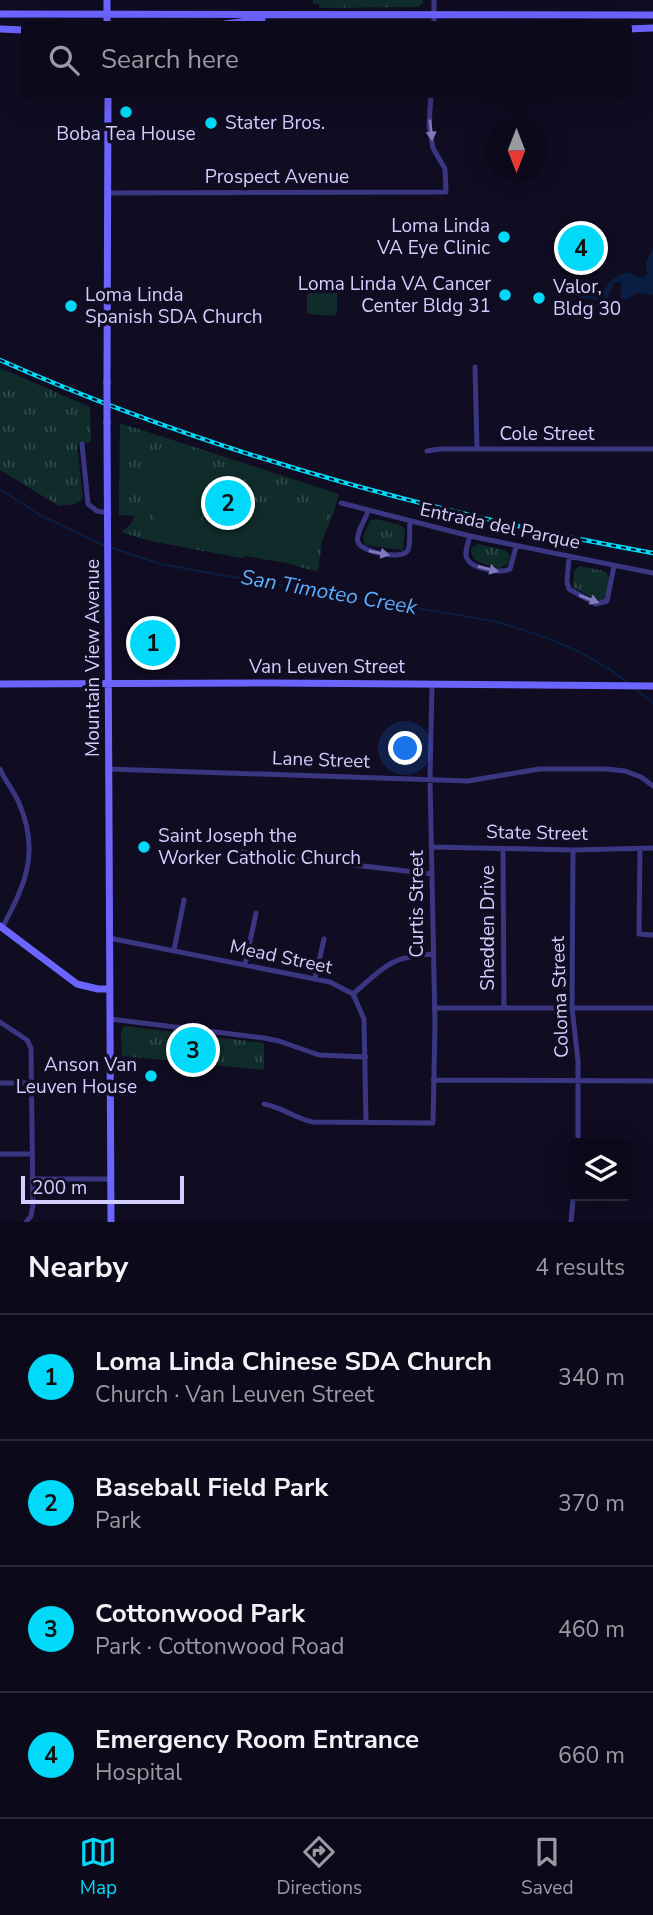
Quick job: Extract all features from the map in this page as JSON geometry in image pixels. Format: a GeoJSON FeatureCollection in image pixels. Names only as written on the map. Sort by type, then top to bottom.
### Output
{"type":"FeatureCollection","features":[{"type":"Feature","properties":{"kind":"main road"},"geometry":{"type":"LineString","coordinates":[[107,0],[107,21]]}},
{"type":"Feature","properties":{"kind":"main road"},"geometry":{"type":"LineString","coordinates":[[0,14],[653,15]]}},
{"type":"Feature","properties":{"kind":"main road"},"geometry":{"type":"LineString","coordinates":[[245,21],[279,16]]}},
{"type":"Feature","properties":{"kind":"main road"},"geometry":{"type":"LineString","coordinates":[[632,29],[653,28]]}},
{"type":"Feature","properties":{"kind":"main road"},"geometry":{"type":"LineString","coordinates":[[0,29],[21,30]]}},
{"type":"Feature","properties":{"kind":"main road","name":"Mountain View Avenue"},"geometry":{"type":"LineString","coordinates":[[108,98],[111,1222]]}},
{"type":"Feature","properties":{"kind":"main road","name":"Van Leuven Street"},"geometry":{"type":"LineString","coordinates":[[0,684],[653,686]]}},
{"type":"Feature","properties":{"kind":"main road"},"geometry":{"type":"LineString","coordinates":[[1,927],[77,984],[110,989]]}},
{"type":"Feature","properties":{"kind":"street"},"geometry":{"type":"LineString","coordinates":[[434,0],[434,21]]}},
{"type":"Feature","properties":{"kind":"street","name":"Prospect Avenue"},"geometry":{"type":"LineString","coordinates":[[109,193],[446,192],[445,170],[433,148],[431,137],[430,98]]}},
{"type":"Feature","properties":{"kind":"street"},"geometry":{"type":"LineString","coordinates":[[475,367],[477,449]]}},
{"type":"Feature","properties":{"kind":"street"},"geometry":{"type":"LineString","coordinates":[[82,444],[88,504],[97,511],[108,513]]}},
{"type":"Feature","properties":{"kind":"street","name":"Cole Street"},"geometry":{"type":"LineString","coordinates":[[427,451],[653,449]]}},
{"type":"Feature","properties":{"kind":"street","name":"Entrada del Parque"},"geometry":{"type":"LineString","coordinates":[[341,503],[516,547],[653,573]]}},
{"type":"Feature","properties":{"kind":"street"},"geometry":{"type":"LineString","coordinates":[[368,511],[357,539],[364,550],[404,555],[408,550],[410,522]]}},
{"type":"Feature","properties":{"kind":"street"},"geometry":{"type":"LineString","coordinates":[[470,536],[466,553],[468,560],[473,565],[499,572],[510,569],[516,547]]}},
{"type":"Feature","properties":{"kind":"street"},"geometry":{"type":"LineString","coordinates":[[569,557],[569,589],[596,604],[607,601],[614,566]]}},
{"type":"Feature","properties":{"kind":"street","name":"Curtis Street"},"geometry":{"type":"LineString","coordinates":[[366,1123],[433,1123],[435,1008],[430,779],[432,684]]}},
{"type":"Feature","properties":{"kind":"street"},"geometry":{"type":"LineString","coordinates":[[0,769],[18,800],[30,832],[30,858],[22,890],[1,927]]}},
{"type":"Feature","properties":{"kind":"street","name":"Lane Street"},"geometry":{"type":"LineString","coordinates":[[108,769],[468,781],[539,769],[606,769],[625,771],[653,786]]}},
{"type":"Feature","properties":{"kind":"street","name":"State Street"},"geometry":{"type":"LineString","coordinates":[[433,847],[640,849]]}},
{"type":"Feature","properties":{"kind":"street","name":"Shedden Drive"},"geometry":{"type":"LineString","coordinates":[[503,848],[504,1008]]}},
{"type":"Feature","properties":{"kind":"street"},"geometry":{"type":"LineString","coordinates":[[653,848],[640,849],[639,934],[653,935]]}},
{"type":"Feature","properties":{"kind":"street","name":"Coloma Street"},"geometry":{"type":"LineString","coordinates":[[573,850],[572,1009],[579,1081],[578,1138]]}},
{"type":"Feature","properties":{"kind":"street"},"geometry":{"type":"LineString","coordinates":[[242,852],[432,874]]}},
{"type":"Feature","properties":{"kind":"street"},"geometry":{"type":"LineString","coordinates":[[174,950],[184,901]]}},
{"type":"Feature","properties":{"kind":"street"},"geometry":{"type":"LineString","coordinates":[[245,965],[256,913]]}},
{"type":"Feature","properties":{"kind":"street","name":"Mead Street"},"geometry":{"type":"LineString","coordinates":[[109,938],[330,982],[353,994],[388,963],[401,957],[433,954]]}},
{"type":"Feature","properties":{"kind":"street"},"geometry":{"type":"LineString","coordinates":[[315,979],[324,939]]}},
{"type":"Feature","properties":{"kind":"street"},"geometry":{"type":"LineString","coordinates":[[264,1104],[276,1106],[303,1121],[366,1123],[364,1019],[353,994]]}},
{"type":"Feature","properties":{"kind":"street"},"geometry":{"type":"LineString","coordinates":[[435,1008],[653,1009]]}},
{"type":"Feature","properties":{"kind":"street"},"geometry":{"type":"LineString","coordinates":[[110,1019],[264,1038],[319,1055],[366,1057]]}},
{"type":"Feature","properties":{"kind":"street"},"geometry":{"type":"LineString","coordinates":[[0,1022],[30,1045],[33,1211],[26,1222]]}},
{"type":"Feature","properties":{"kind":"street"},"geometry":{"type":"LineString","coordinates":[[433,1080],[653,1081]]}},
{"type":"Feature","properties":{"kind":"street"},"geometry":{"type":"LineString","coordinates":[[0,1083],[32,1083]]}},
{"type":"Feature","properties":{"kind":"street"},"geometry":{"type":"LineString","coordinates":[[0,1154],[32,1154]]}},
{"type":"Feature","properties":{"kind":"street"},"geometry":{"type":"LineString","coordinates":[[32,1179],[111,1179]]}},
{"type":"Feature","properties":{"kind":"street"},"geometry":{"type":"LineString","coordinates":[[571,1222],[573,1201]]}},
{"type":"Feature","properties":{"kind":"green space"},"geometry":{"type":"Polygon","coordinates":[[[313,0],[423,0],[423,3],[419,7],[319,8],[319,4],[313,4],[313,0]]]}},
{"type":"Feature","properties":{"kind":"green space"},"geometry":{"type":"Polygon","coordinates":[[[309,283],[337,285],[335,316],[307,314],[309,283]]]}},
{"type":"Feature","properties":{"kind":"green space"},"geometry":{"type":"Polygon","coordinates":[[[0,368],[90,407],[91,442],[77,444],[83,499],[75,504],[59,506],[0,470],[0,368]]]}},
{"type":"Feature","properties":{"kind":"green space"},"geometry":{"type":"Polygon","coordinates":[[[120,423],[339,494],[322,541],[318,572],[286,563],[246,556],[241,558],[150,541],[121,532],[131,524],[135,516],[119,515],[120,423]]]}},
{"type":"Feature","properties":{"kind":"green space"},"geometry":{"type":"Polygon","coordinates":[[[148,449],[219,475],[220,480],[205,512],[185,545],[162,527],[147,504],[143,478],[148,449]]]}},
{"type":"Feature","properties":{"kind":"green space"},"geometry":{"type":"Polygon","coordinates":[[[244,498],[258,514],[272,550],[249,555],[226,553],[212,546],[198,528],[244,498]]]}},
{"type":"Feature","properties":{"kind":"green space"},"geometry":{"type":"Polygon","coordinates":[[[291,504],[299,508],[326,510],[321,532],[304,551],[274,560],[269,509],[274,505],[291,504]]]}},
{"type":"Feature","properties":{"kind":"green space"},"geometry":{"type":"Polygon","coordinates":[[[376,519],[400,525],[405,529],[403,550],[365,545],[363,537],[370,521],[376,519]]]}},
{"type":"Feature","properties":{"kind":"green space"},"geometry":{"type":"Polygon","coordinates":[[[478,544],[505,550],[510,555],[508,564],[499,568],[476,560],[471,548],[478,544]]]}},
{"type":"Feature","properties":{"kind":"green space"},"geometry":{"type":"Polygon","coordinates":[[[579,566],[604,571],[609,576],[607,595],[603,601],[573,587],[574,571],[579,566]]]}},
{"type":"Feature","properties":{"kind":"green space"},"geometry":{"type":"Polygon","coordinates":[[[124,1026],[264,1043],[264,1070],[122,1056],[121,1033],[124,1026]]]}},
{"type":"Feature","properties":{"kind":"water"},"geometry":{"type":"Polygon","coordinates":[[[653,248],[653,295],[637,293],[626,300],[621,298],[621,282],[614,282],[607,300],[603,302],[588,298],[578,299],[581,294],[606,288],[613,279],[622,274],[631,272],[635,276],[645,276],[646,263],[653,248]]]}},
{"type":"Feature","properties":{"kind":"waterway","name":"San Timoteo Creek"},"geometry":{"type":"LineString","coordinates":[[0,489],[40,515],[103,545]]}},
{"type":"Feature","properties":{"kind":"waterway","name":"San Timoteo Creek"},"geometry":{"type":"LineString","coordinates":[[112,548],[161,564],[493,621],[563,645],[596,661],[627,682]]}},
{"type":"Feature","properties":{"kind":"waterway","name":"San Timoteo Creek"},"geometry":{"type":"LineString","coordinates":[[637,690],[653,703]]}},
{"type":"Feature","properties":{"kind":"railway"},"geometry":{"type":"LineString","coordinates":[[0,360],[158,423],[321,476],[486,519],[653,553]]}},
{"type":"Feature","properties":{"kind":"place","name":"Boba Tea House"},"geometry":{"type":"Point","coordinates":[126,112]}},
{"type":"Feature","properties":{"kind":"place","name":"Stater Bros."},"geometry":{"type":"Point","coordinates":[211,123]}},
{"type":"Feature","properties":{"kind":"place","name":"Loma Linda VA Eye Clinic"},"geometry":{"type":"Point","coordinates":[504,237]}},
{"type":"Feature","properties":{"kind":"place","name":"Emergency Room Entrance"},"geometry":{"type":"Point","coordinates":[581,248]}},
{"type":"Feature","properties":{"kind":"place","name":"Loma Linda VA Cancer Center Bldg 31"},"geometry":{"type":"Point","coordinates":[505,295]}},
{"type":"Feature","properties":{"kind":"place","name":"Valor, Bldg 30"},"geometry":{"type":"Point","coordinates":[539,298]}},
{"type":"Feature","properties":{"kind":"place","name":"Loma Linda Spanish SDA Church"},"geometry":{"type":"Point","coordinates":[71,306]}},
{"type":"Feature","properties":{"kind":"place","name":"Baseball Field Park"},"geometry":{"type":"Point","coordinates":[228,503]}},
{"type":"Feature","properties":{"kind":"place","name":"Loma Linda Chinese SDA Church"},"geometry":{"type":"Point","coordinates":[153,643]}},
{"type":"Feature","properties":{"kind":"place","name":"Saint Joseph the Worker Catholic Church"},"geometry":{"type":"Point","coordinates":[144,847]}},
{"type":"Feature","properties":{"kind":"place","name":"Cottonwood Park"},"geometry":{"type":"Point","coordinates":[193,1050]}},
{"type":"Feature","properties":{"kind":"place","name":"Anson Van Leuven House"},"geometry":{"type":"Point","coordinates":[151,1076]}}]}
